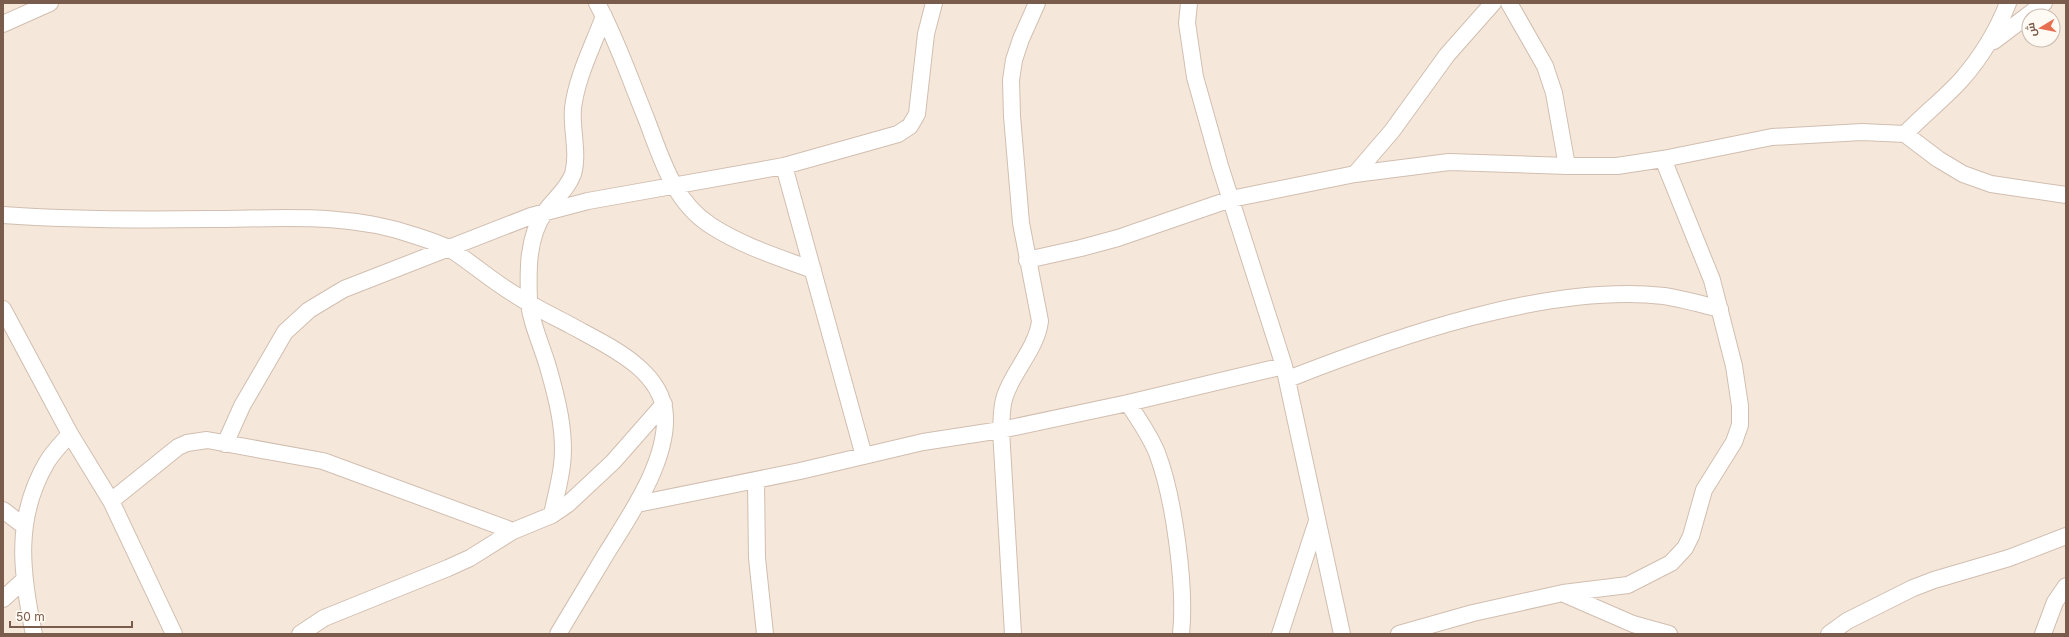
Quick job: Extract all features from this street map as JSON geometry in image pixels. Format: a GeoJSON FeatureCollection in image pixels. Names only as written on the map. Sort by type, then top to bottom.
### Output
{"type":"FeatureCollection","features":[{"type":"Feature","properties":{"kind":"street"},"geometry":{"type":"LineString","coordinates":[[3,24],[50,3]]}},
{"type":"Feature","properties":{"kind":"street"},"geometry":{"type":"LineString","coordinates":[[225,444],[242,406],[285,332],[304,314],[321,301],[344,289],[545,212],[588,201],[784,166],[878,141],[898,134],[910,126],[918,114],[926,34],[934,3]]}},
{"type":"Feature","properties":{"kind":"street"},"geometry":{"type":"LineString","coordinates":[[1013,634],[1001,430],[1005,397],[1039,327],[1039,314],[1027,260],[1018,202],[1011,80],[1014,60],[1021,39],[1037,3]]}},
{"type":"Feature","properties":{"kind":"street"},"geometry":{"type":"LineString","coordinates":[[1189,3],[1187,23],[1195,77],[1220,166],[1286,373],[1342,634]]}},
{"type":"Feature","properties":{"kind":"street"},"geometry":{"type":"LineString","coordinates":[[1354,174],[1392,131],[1447,55],[1493,3]]}},
{"type":"Feature","properties":{"kind":"street"},"geometry":{"type":"LineString","coordinates":[[1509,3],[1545,66],[1554,93],[1567,166]]}},
{"type":"Feature","properties":{"kind":"street"},"geometry":{"type":"LineString","coordinates":[[1905,134],[1961,80],[1999,27],[2008,3]]}},
{"type":"Feature","properties":{"kind":"street"},"geometry":{"type":"LineString","coordinates":[[1986,46],[2044,3]]}},
{"type":"Feature","properties":{"kind":"street"},"geometry":{"type":"LineString","coordinates":[[601,10],[674,186],[682,198],[710,224],[756,249],[813,270]]}},
{"type":"Feature","properties":{"kind":"street"},"geometry":{"type":"LineString","coordinates":[[552,516],[562,466],[561,428],[549,369],[529,302],[532,244],[534,235],[545,212],[566,188],[573,172],[574,154],[572,125],[576,92],[601,10]]}},
{"type":"Feature","properties":{"kind":"street"},"geometry":{"type":"LineString","coordinates":[[1027,260],[1118,238],[1231,199],[1354,174],[1448,162],[1617,166],[1663,159],[1772,137],[1862,132],[1905,134],[1938,159],[1963,174],[1991,184],[2066,195]]}},
{"type":"Feature","properties":{"kind":"street"},"geometry":{"type":"LineString","coordinates":[[1399,634],[1473,613],[1563,593],[1628,585],[1671,563],[1685,548],[1691,536],[1704,490],[1734,442],[1740,425],[1740,406],[1735,374],[1712,280],[1663,159]]}},
{"type":"Feature","properties":{"kind":"street"},"geometry":{"type":"LineString","coordinates":[[784,166],[864,456]]}},
{"type":"Feature","properties":{"kind":"street"},"geometry":{"type":"LineString","coordinates":[[3,215],[123,221],[306,218],[344,219],[367,222],[397,230],[449,248],[486,276],[529,302],[600,341],[626,358],[655,385],[664,404],[664,433],[660,453],[637,504],[558,634]]}},
{"type":"Feature","properties":{"kind":"street"},"geometry":{"type":"LineString","coordinates":[[637,504],[756,480],[924,442],[1001,430],[1128,403],[1286,373],[1427,330],[1508,309],[1556,300],[1594,295],[1664,296],[1720,309]]}},
{"type":"Feature","properties":{"kind":"street"},"geometry":{"type":"LineString","coordinates":[[3,309],[70,434],[111,501],[174,634]]}},
{"type":"Feature","properties":{"kind":"street"},"geometry":{"type":"LineString","coordinates":[[1128,403],[1144,427],[1157,453],[1165,479],[1177,541],[1181,589],[1181,634]]}},
{"type":"Feature","properties":{"kind":"street"},"geometry":{"type":"LineString","coordinates":[[300,634],[324,618],[417,582],[470,558],[513,531],[552,516],[568,504],[613,462],[664,404]]}},
{"type":"Feature","properties":{"kind":"street"},"geometry":{"type":"LineString","coordinates":[[34,634],[24,580],[22,542],[24,526],[37,480],[48,461],[70,434]]}},
{"type":"Feature","properties":{"kind":"street"},"geometry":{"type":"LineString","coordinates":[[111,501],[178,447],[187,443],[207,440],[323,461],[513,531]]}},
{"type":"Feature","properties":{"kind":"street"},"geometry":{"type":"LineString","coordinates":[[756,480],[757,558],[765,634]]}},
{"type":"Feature","properties":{"kind":"street"},"geometry":{"type":"LineString","coordinates":[[3,510],[24,526]]}},
{"type":"Feature","properties":{"kind":"street"},"geometry":{"type":"LineString","coordinates":[[1280,634],[1317,520]]}},
{"type":"Feature","properties":{"kind":"street"},"geometry":{"type":"LineString","coordinates":[[1829,634],[1847,621],[1913,588],[1934,580],[2009,558],[2066,536]]}},
{"type":"Feature","properties":{"kind":"street"},"geometry":{"type":"LineString","coordinates":[[3,599],[24,580]]}},
{"type":"Feature","properties":{"kind":"street"},"geometry":{"type":"LineString","coordinates":[[2043,634],[2055,602],[2066,586]]}},
{"type":"Feature","properties":{"kind":"street"},"geometry":{"type":"LineString","coordinates":[[1563,593],[1633,624],[1668,634]]}},
{"type":"Feature","properties":{"kind":"shaded area"},"geometry":{"type":"Polygon","coordinates":[[[3,3],[2066,3],[2066,634],[3,634],[3,3]]]}}]}
